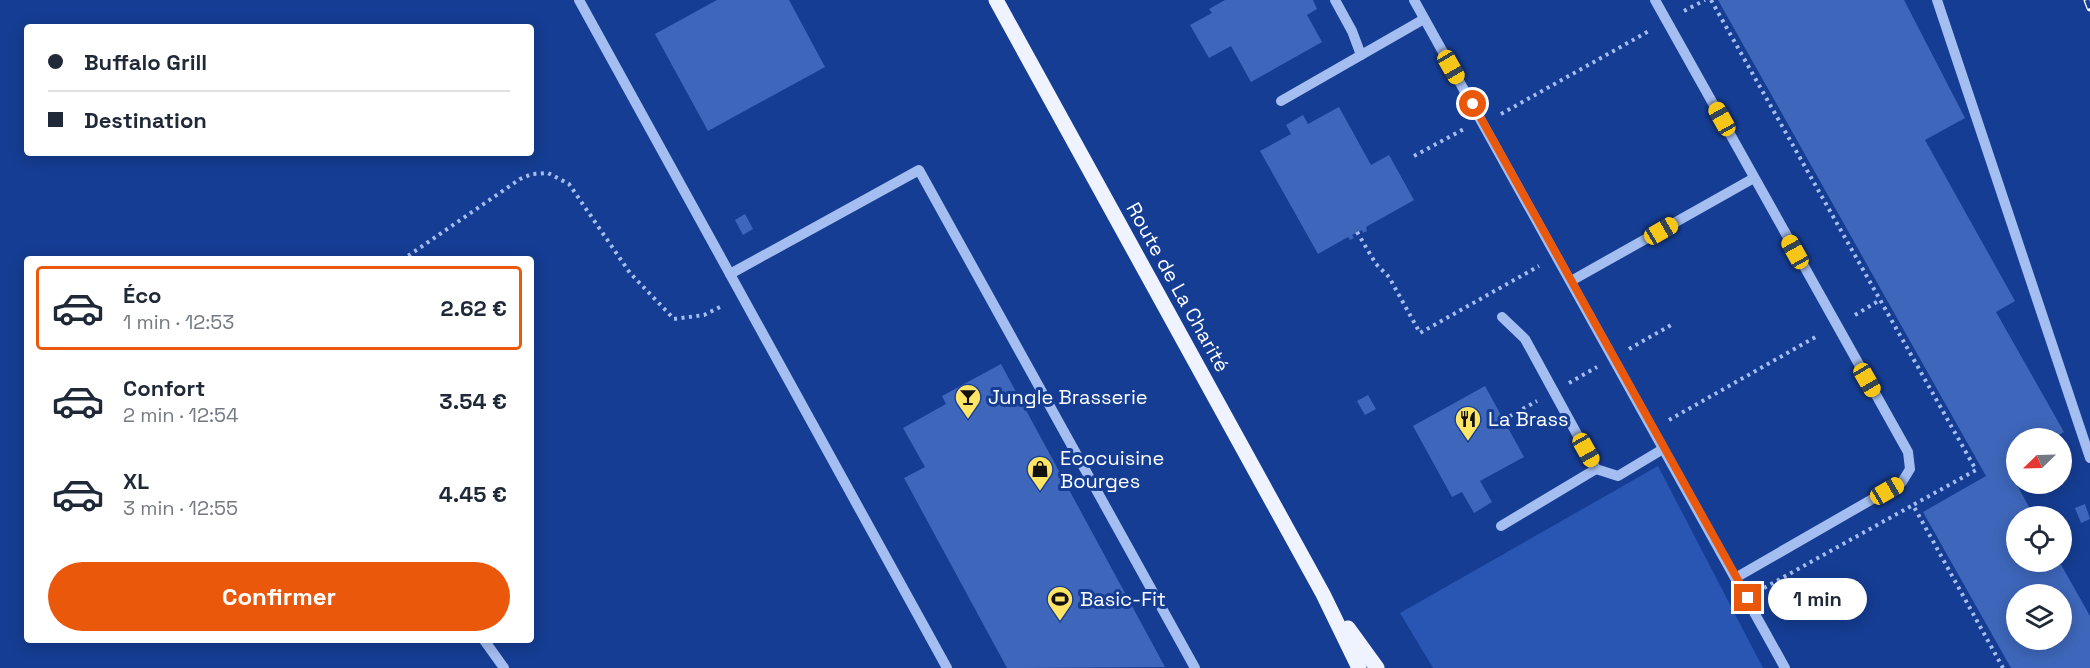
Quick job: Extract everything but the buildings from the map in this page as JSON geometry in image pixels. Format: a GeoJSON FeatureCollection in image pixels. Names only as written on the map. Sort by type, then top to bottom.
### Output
{"type":"FeatureCollection","features":[{"type":"Feature","properties":{"kind":"main road","name":"Route de La Charité"},"geometry":{"type":"LineString","coordinates":[[996,0],[1323,594],[1359,668]]}},
{"type":"Feature","properties":{"kind":"main road","name":"Route de La Charité"},"geometry":{"type":"LineString","coordinates":[[1323,594],[1377,668]]}},
{"type":"Feature","properties":{"kind":"street"},"geometry":{"type":"LineString","coordinates":[[579,0],[947,668]]}},
{"type":"Feature","properties":{"kind":"street"},"geometry":{"type":"LineString","coordinates":[[1335,0],[1352,31],[1361,55]]}},
{"type":"Feature","properties":{"kind":"street"},"geometry":{"type":"LineString","coordinates":[[1414,0],[1785,668]]}},
{"type":"Feature","properties":{"kind":"street"},"geometry":{"type":"LineString","coordinates":[[1655,0],[1908,452],[1910,469],[1902,482],[1737,578]]}},
{"type":"Feature","properties":{"kind":"street"},"geometry":{"type":"LineString","coordinates":[[1937,0],[2090,458]]}},
{"type":"Feature","properties":{"kind":"street"},"geometry":{"type":"LineString","coordinates":[[1281,101],[1424,19]]}},
{"type":"Feature","properties":{"kind":"street"},"geometry":{"type":"LineString","coordinates":[[730,274],[919,170],[1195,668]]}},
{"type":"Feature","properties":{"kind":"street"},"geometry":{"type":"LineString","coordinates":[[1570,281],[1754,178]]}},
{"type":"Feature","properties":{"kind":"street"},"geometry":{"type":"LineString","coordinates":[[1502,316],[1525,339],[1596,469],[1618,476],[1663,449]]}},
{"type":"Feature","properties":{"kind":"street"},"geometry":{"type":"LineString","coordinates":[[1501,526],[1596,469]]}},
{"type":"Feature","properties":{"kind":"street"},"geometry":{"type":"LineString","coordinates":[[486,643],[504,668]]}},
{"type":"Feature","properties":{"kind":"path"},"geometry":{"type":"LineString","coordinates":[[1414,156],[1466,128],[1484,123],[1705,0]]}},
{"type":"Feature","properties":{"kind":"path"},"geometry":{"type":"LineString","coordinates":[[1711,0],[1976,470],[1748,598]]}},
{"type":"Feature","properties":{"kind":"path"},"geometry":{"type":"LineString","coordinates":[[408,256],[520,179],[532,174],[548,173],[569,184],[630,273],[674,319],[704,315]]}},
{"type":"Feature","properties":{"kind":"path"},"geometry":{"type":"LineString","coordinates":[[1357,232],[1376,264],[1389,277],[1420,333],[1541,265]]}},
{"type":"Feature","properties":{"kind":"path"},"geometry":{"type":"LineString","coordinates":[[1652,430],[1880,300]]}},
{"type":"Feature","properties":{"kind":"path"},"geometry":{"type":"LineString","coordinates":[[1503,420],[1671,325]]}},
{"type":"Feature","properties":{"kind":"path"},"geometry":{"type":"LineString","coordinates":[[1912,505],[2003,668]]}},
{"type":"Feature","properties":{"kind":"shaded area"},"geometry":{"type":"Polygon","coordinates":[[[1658,466],[1763,668],[1433,668],[1400,613],[1658,466]]]}},
{"type":"Feature","properties":{"kind":"railway"},"geometry":{"type":"LineString","coordinates":[[2087,0],[2090,8]]}},
{"type":"Feature","properties":{"kind":"place","name":"Jungle Brasserie"},"geometry":{"type":"Point","coordinates":[968,420]}},
{"type":"Feature","properties":{"kind":"place","name":"La Brass"},"geometry":{"type":"Point","coordinates":[1468,442]}},
{"type":"Feature","properties":{"kind":"place","name":"Ecocuisine Bourges"},"geometry":{"type":"Point","coordinates":[1040,492]}},
{"type":"Feature","properties":{"kind":"place","name":"Basic-Fit"},"geometry":{"type":"Point","coordinates":[1060,622]}},
{"type":"Feature","properties":{"kind":"route"},"geometry":{"type":"LineString","coordinates":[[1473,104],[1652,430],[1748,598]]}}]}
